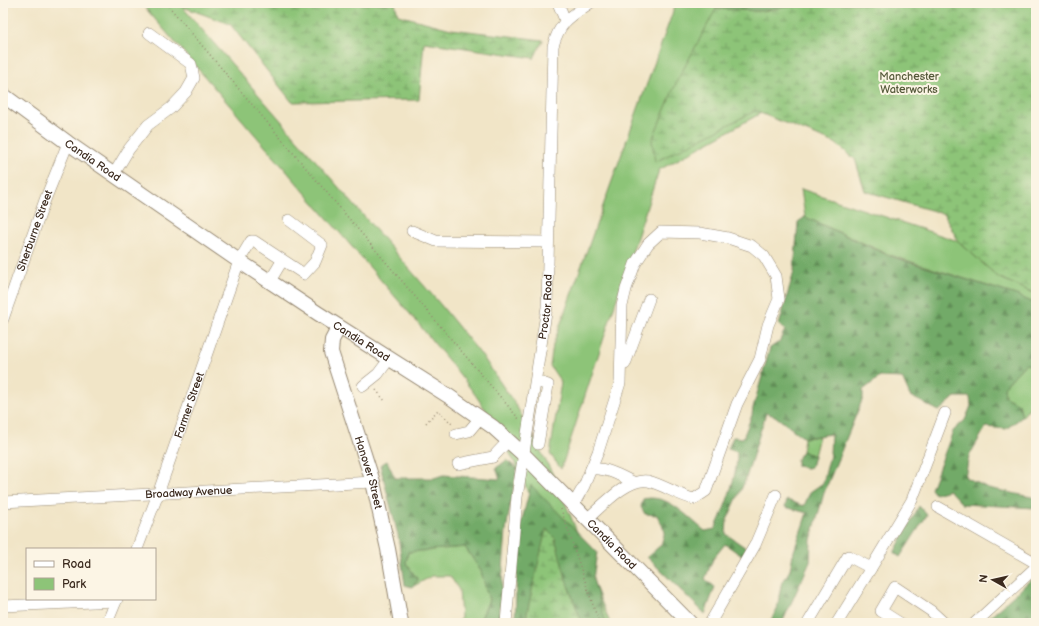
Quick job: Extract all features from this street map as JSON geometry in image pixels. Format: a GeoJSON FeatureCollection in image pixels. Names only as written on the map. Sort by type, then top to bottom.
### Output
{"type":"FeatureCollection","features":[{"type":"Feature","properties":{"kind":"main road","name":"Candia Road"},"geometry":{"type":"LineString","coordinates":[[3,95],[68,143],[239,261],[339,327],[390,358],[480,418],[509,440],[524,454],[567,507],[587,519],[690,623]]}},
{"type":"Feature","properties":{"kind":"main road","name":"Hanover Street"},"geometry":{"type":"LineString","coordinates":[[339,327],[332,340],[331,352],[374,482],[401,623]]}},
{"type":"Feature","properties":{"kind":"street"},"geometry":{"type":"LineString","coordinates":[[558,3],[565,20]]}},
{"type":"Feature","properties":{"kind":"street","name":"Proctor Road"},"geometry":{"type":"LineString","coordinates":[[506,623],[517,496],[524,454],[524,421],[536,381],[547,307],[551,68],[556,36],[565,20],[590,3]]}},
{"type":"Feature","properties":{"kind":"street"},"geometry":{"type":"LineString","coordinates":[[114,174],[129,149],[148,125],[172,108],[186,92],[194,78],[191,64],[150,33]]}},
{"type":"Feature","properties":{"kind":"street","name":"Sherburne Street"},"geometry":{"type":"LineString","coordinates":[[3,319],[44,200],[68,143]]}},
{"type":"Feature","properties":{"kind":"street"},"geometry":{"type":"LineString","coordinates":[[270,281],[282,261],[304,274],[315,262],[322,245],[289,220]]}},
{"type":"Feature","properties":{"kind":"street"},"geometry":{"type":"LineString","coordinates":[[412,231],[436,241],[548,242]]}},
{"type":"Feature","properties":{"kind":"street"},"geometry":{"type":"LineString","coordinates":[[591,469],[598,468],[634,482],[647,481],[681,496],[694,499],[706,491],[737,404],[760,359],[768,325],[779,299],[776,276],[764,256],[752,246],[728,238],[700,233],[661,232],[648,244],[635,264],[626,289],[622,306],[621,375]]}},
{"type":"Feature","properties":{"kind":"street","name":"Farmer Street"},"geometry":{"type":"LineString","coordinates":[[137,548],[158,494],[239,261],[252,241],[282,261]]}},
{"type":"Feature","properties":{"kind":"street"},"geometry":{"type":"LineString","coordinates":[[567,507],[584,486],[591,469],[614,404],[621,375],[649,299]]}},
{"type":"Feature","properties":{"kind":"street"},"geometry":{"type":"LineString","coordinates":[[366,383],[378,374],[390,358]]}},
{"type":"Feature","properties":{"kind":"street"},"geometry":{"type":"LineString","coordinates":[[536,381],[548,385],[538,444]]}},
{"type":"Feature","properties":{"kind":"street"},"geometry":{"type":"LineString","coordinates":[[837,623],[912,500],[945,413]]}},
{"type":"Feature","properties":{"kind":"street"},"geometry":{"type":"LineString","coordinates":[[459,434],[469,431],[480,418]]}},
{"type":"Feature","properties":{"kind":"street"},"geometry":{"type":"LineString","coordinates":[[524,421],[542,424]]}},
{"type":"Feature","properties":{"kind":"street"},"geometry":{"type":"LineString","coordinates":[[458,464],[493,457],[509,440]]}},
{"type":"Feature","properties":{"kind":"street","name":"Broadway Avenue"},"geometry":{"type":"LineString","coordinates":[[3,502],[374,482]]}},
{"type":"Feature","properties":{"kind":"street"},"geometry":{"type":"LineString","coordinates":[[587,519],[611,498],[634,482]]}},
{"type":"Feature","properties":{"kind":"street"},"geometry":{"type":"LineString","coordinates":[[710,623],[755,545],[776,495]]}},
{"type":"Feature","properties":{"kind":"street"},"geometry":{"type":"LineString","coordinates":[[938,507],[1036,563]]}},
{"type":"Feature","properties":{"kind":"street"},"geometry":{"type":"LineString","coordinates":[[808,623],[848,556],[871,568]]}},
{"type":"Feature","properties":{"kind":"street"},"geometry":{"type":"LineString","coordinates":[[975,623],[1036,567]]}},
{"type":"Feature","properties":{"kind":"street"},"geometry":{"type":"LineString","coordinates":[[900,623],[881,611],[896,587],[944,623]]}},
{"type":"Feature","properties":{"kind":"street"},"geometry":{"type":"LineString","coordinates":[[3,606],[117,600],[107,623]]}},
{"type":"Feature","properties":{"kind":"path"},"geometry":{"type":"LineString","coordinates":[[166,3],[524,421]]}},
{"type":"Feature","properties":{"kind":"path"},"geometry":{"type":"LineString","coordinates":[[366,383],[385,401]]}},
{"type":"Feature","properties":{"kind":"path"},"geometry":{"type":"LineString","coordinates":[[426,423],[438,410],[459,434]]}},
{"type":"Feature","properties":{"kind":"path"},"geometry":{"type":"LineString","coordinates":[[567,507],[599,623]]}},
{"type":"Feature","properties":{"kind":"green space"},"geometry":{"type":"Polygon","coordinates":[[[141,3],[179,3],[440,304],[483,357],[517,407],[555,478],[591,566],[591,576],[610,623],[579,623],[530,495],[493,422],[467,383],[417,322],[141,3]]]}},
{"type":"Feature","properties":{"kind":"green space"},"geometry":{"type":"Polygon","coordinates":[[[172,3],[395,3],[398,15],[451,29],[543,40],[534,58],[424,42],[419,100],[292,102],[230,24],[172,3]]]}},
{"type":"Feature","properties":{"kind":"green space","name":"Manchester Waterworks"},"geometry":{"type":"Polygon","coordinates":[[[676,3],[887,3],[852,134],[763,112],[659,170],[561,469],[550,454],[561,382],[550,366],[553,345],[676,3]]]}},
{"type":"Feature","properties":{"kind":"green space"},"geometry":{"type":"Polygon","coordinates":[[[713,3],[811,3],[763,11],[716,9],[713,3]]]}},
{"type":"Feature","properties":{"kind":"green space","name":"Manchester Waterworks"},"geometry":{"type":"Polygon","coordinates":[[[811,3],[1036,3],[1036,294],[998,277],[958,241],[944,214],[865,191],[855,159],[835,143],[755,111],[655,162],[652,140],[677,81],[716,9],[763,11],[811,3]]]}},
{"type":"Feature","properties":{"kind":"green space"},"geometry":{"type":"Polygon","coordinates":[[[801,189],[958,241],[998,277],[1036,294],[1036,304],[1016,295],[890,255],[805,217],[801,189]]]}},
{"type":"Feature","properties":{"kind":"green space"},"geometry":{"type":"Polygon","coordinates":[[[805,217],[890,256],[1016,295],[1036,304],[1036,366],[1025,364],[1004,387],[1005,397],[1019,404],[1022,417],[1006,429],[986,427],[969,456],[965,477],[988,488],[1036,498],[1036,508],[962,504],[949,490],[935,494],[931,489],[953,431],[965,420],[971,406],[970,397],[955,397],[939,411],[910,396],[902,378],[880,377],[863,390],[863,398],[824,493],[811,540],[810,562],[782,623],[769,623],[777,610],[781,585],[790,570],[793,554],[807,513],[785,507],[787,500],[804,506],[810,492],[823,483],[830,455],[831,434],[804,438],[775,416],[766,413],[745,481],[727,520],[726,534],[746,548],[742,556],[725,544],[713,559],[705,579],[715,587],[705,614],[647,557],[661,545],[665,531],[657,515],[645,514],[641,507],[643,499],[661,499],[676,507],[705,531],[715,529],[727,502],[737,461],[737,452],[728,449],[733,437],[743,438],[752,415],[770,348],[779,342],[785,330],[779,325],[794,271],[798,222],[805,217]]]}},
{"type":"Feature","properties":{"kind":"green space"},"geometry":{"type":"Polygon","coordinates":[[[1025,364],[1036,366],[1036,399],[1022,417],[1019,404],[1005,397],[1004,387],[1025,364]]]}},
{"type":"Feature","properties":{"kind":"green space"},"geometry":{"type":"Polygon","coordinates":[[[819,436],[814,456],[802,451],[804,438],[819,436]]]}},
{"type":"Feature","properties":{"kind":"green space"},"geometry":{"type":"Polygon","coordinates":[[[802,451],[814,456],[811,467],[806,468],[797,466],[797,459],[802,451]]]}},
{"type":"Feature","properties":{"kind":"green space"},"geometry":{"type":"Polygon","coordinates":[[[507,460],[517,469],[506,530],[499,623],[479,623],[489,600],[481,571],[465,547],[408,552],[406,563],[418,580],[412,587],[405,585],[398,535],[380,465],[387,461],[395,478],[434,478],[443,475],[500,479],[496,468],[507,460]]]}},
{"type":"Feature","properties":{"kind":"green space"},"geometry":{"type":"Polygon","coordinates":[[[531,485],[597,552],[593,579],[606,623],[582,623],[547,529],[527,613],[527,623],[515,623],[518,535],[531,485]]]}},
{"type":"Feature","properties":{"kind":"green space"},"geometry":{"type":"Polygon","coordinates":[[[919,506],[927,515],[900,557],[894,553],[919,506]]]}},
{"type":"Feature","properties":{"kind":"green space"},"geometry":{"type":"Polygon","coordinates":[[[546,529],[555,538],[568,586],[582,623],[527,623],[527,613],[546,529]]]}},
{"type":"Feature","properties":{"kind":"green space"},"geometry":{"type":"Polygon","coordinates":[[[465,547],[481,571],[489,600],[479,623],[458,623],[461,617],[459,590],[450,576],[432,576],[412,587],[418,580],[406,563],[408,552],[465,547]]]}},
{"type":"Feature","properties":{"kind":"green space"},"geometry":{"type":"Polygon","coordinates":[[[1036,575],[1036,623],[983,623],[1036,575]]]}}]}
